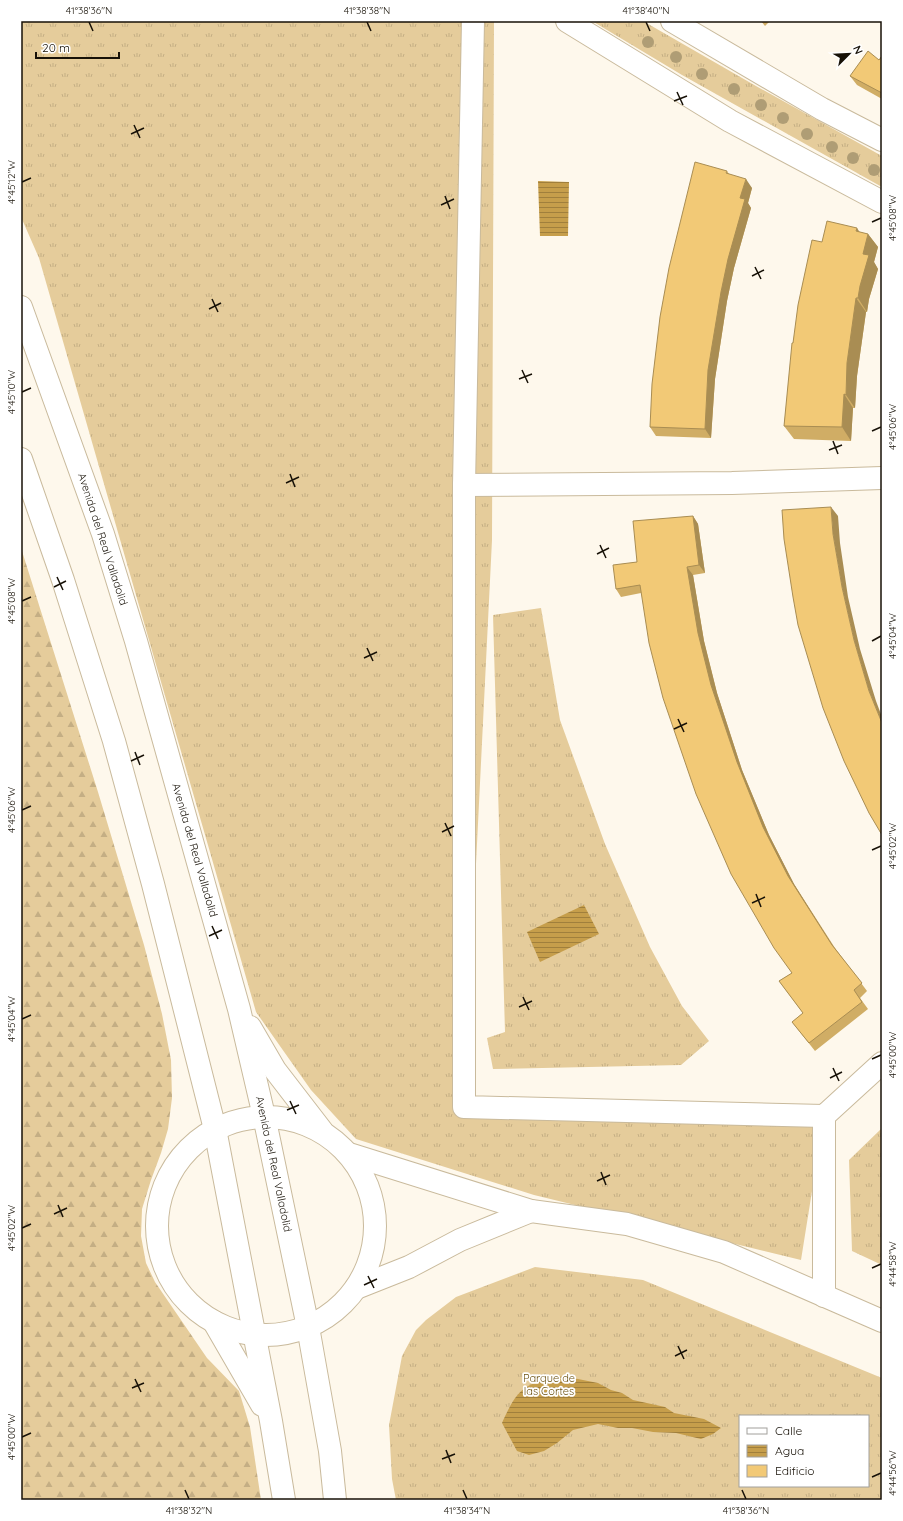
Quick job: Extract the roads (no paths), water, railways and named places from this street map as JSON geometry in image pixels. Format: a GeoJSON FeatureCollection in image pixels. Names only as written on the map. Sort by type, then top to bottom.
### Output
{"type":"FeatureCollection","features":[{"type":"Feature","properties":{"kind":"main road"},"geometry":{"type":"LineString","coordinates":[[473,21],[464,485],[464,1107],[824,1116],[882,1063]]}},
{"type":"Feature","properties":{"kind":"main road"},"geometry":{"type":"LineString","coordinates":[[567,21],[730,121],[882,202]]}},
{"type":"Feature","properties":{"kind":"main road"},"geometry":{"type":"LineString","coordinates":[[672,21],[822,109],[882,140]]}},
{"type":"Feature","properties":{"kind":"main road","name":"Avenida del Real Valladolid"},"geometry":{"type":"LineString","coordinates":[[21,307],[103,534],[136,641],[239,1008],[264,1116],[308,1327],[330,1451],[336,1500]]}},
{"type":"Feature","properties":{"kind":"main road"},"geometry":{"type":"LineString","coordinates":[[21,460],[63,580],[114,741],[153,884],[215,1128],[271,1421],[284,1500]]}},
{"type":"Feature","properties":{"kind":"main road"},"geometry":{"type":"LineString","coordinates":[[464,485],[732,482],[882,478]]}},
{"type":"Feature","properties":{"kind":"main road"},"geometry":{"type":"LineString","coordinates":[[239,1008],[275,1070],[322,1131],[349,1154],[364,1176],[373,1201],[376,1225],[371,1258],[356,1288],[338,1309],[308,1327],[280,1335],[255,1335],[235,1331],[214,1322],[188,1305],[167,1272],[160,1253],[157,1234],[157,1214],[161,1194],[168,1176],[179,1159],[195,1142],[215,1128],[236,1120],[264,1116],[282,1117],[302,1122],[322,1131]]}},
{"type":"Feature","properties":{"kind":"main road"},"geometry":{"type":"LineString","coordinates":[[824,1116],[824,1296]]}},
{"type":"Feature","properties":{"kind":"main road"},"geometry":{"type":"LineString","coordinates":[[349,1154],[531,1211],[627,1224],[724,1252],[882,1322]]}},
{"type":"Feature","properties":{"kind":"main road"},"geometry":{"type":"LineString","coordinates":[[356,1288],[409,1267],[460,1240],[531,1211]]}},
{"type":"Feature","properties":{"kind":"main road"},"geometry":{"type":"LineString","coordinates":[[214,1322],[271,1421]]}},
{"type":"Feature","properties":{"kind":"water"},"geometry":{"type":"Polygon","coordinates":[[[538,181],[569,182],[568,236],[540,236],[538,181]]]}},
{"type":"Feature","properties":{"kind":"water"},"geometry":{"type":"Polygon","coordinates":[[[584,905],[599,934],[540,962],[527,932],[584,905]]]}},
{"type":"Feature","properties":{"kind":"water"},"geometry":{"type":"Polygon","coordinates":[[[563,1376],[598,1383],[611,1390],[622,1393],[633,1400],[665,1407],[674,1413],[704,1419],[721,1428],[713,1434],[701,1439],[676,1433],[653,1432],[632,1428],[618,1428],[598,1424],[573,1430],[544,1451],[529,1455],[517,1451],[502,1423],[513,1401],[518,1394],[531,1384],[563,1376]]]}},
{"type":"Feature","properties":{"kind":"park label","name":"Parque de las Cortes"},"geometry":{"type":"Point","coordinates":[549,1384]}}]}
